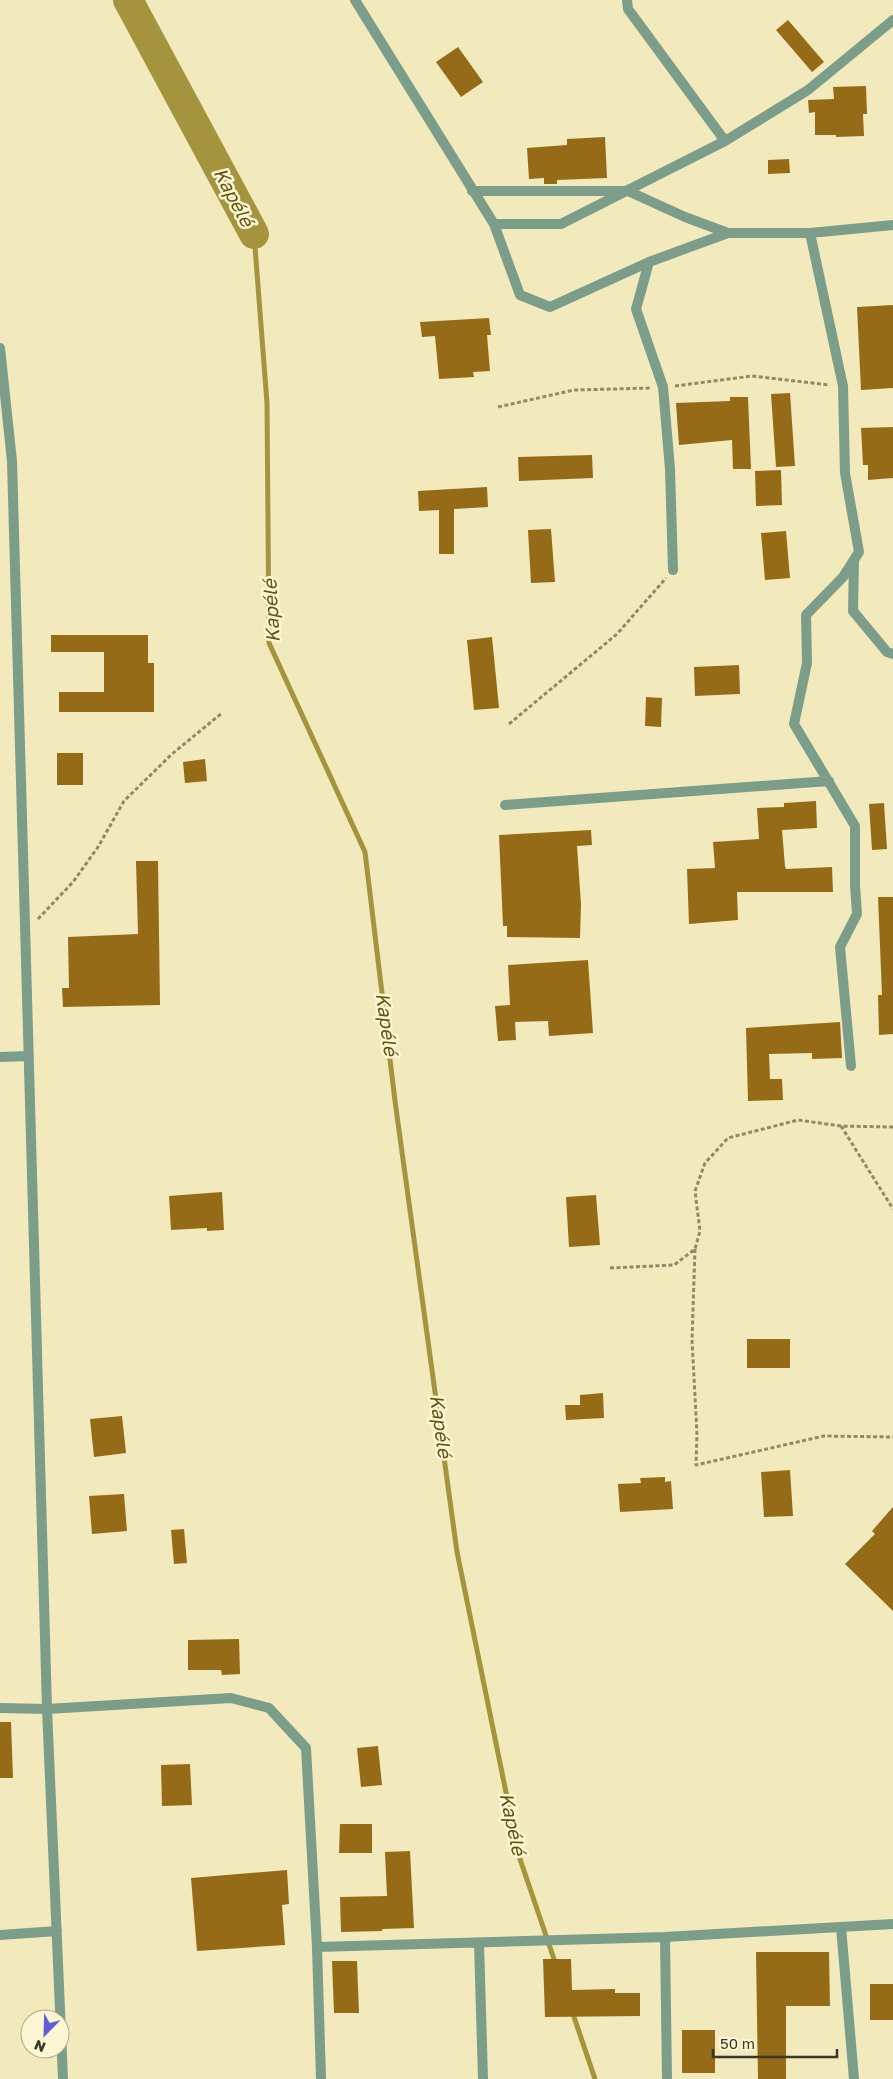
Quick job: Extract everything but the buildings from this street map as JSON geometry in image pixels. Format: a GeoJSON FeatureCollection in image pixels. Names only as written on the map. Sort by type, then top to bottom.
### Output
{"type":"FeatureCollection","features":[{"type":"Feature","properties":{"kind":"street"},"geometry":{"type":"LineString","coordinates":[[355,0],[494,224],[520,295],[550,307],[649,262],[728,233],[810,233],[893,225]]}},
{"type":"Feature","properties":{"kind":"street"},"geometry":{"type":"LineString","coordinates":[[627,0],[628,9],[725,141]]}},
{"type":"Feature","properties":{"kind":"street"},"geometry":{"type":"LineString","coordinates":[[494,224],[561,224],[725,141],[808,90],[893,20]]}},
{"type":"Feature","properties":{"kind":"street"},"geometry":{"type":"LineString","coordinates":[[472,190],[628,190],[685,217],[728,233]]}},
{"type":"Feature","properties":{"kind":"street"},"geometry":{"type":"LineString","coordinates":[[810,233],[843,386],[845,473],[859,552],[843,578],[806,615],[807,663],[794,724],[855,826],[857,914],[840,947],[851,1066]]}},
{"type":"Feature","properties":{"kind":"street"},"geometry":{"type":"LineString","coordinates":[[649,262],[636,309],[663,387],[670,470],[673,570]]}},
{"type":"Feature","properties":{"kind":"street"},"geometry":{"type":"LineString","coordinates":[[0,348],[12,461],[47,1709],[63,2079]]}},
{"type":"Feature","properties":{"kind":"street"},"geometry":{"type":"LineString","coordinates":[[854,560],[853,611],[887,652],[893,654]]}},
{"type":"Feature","properties":{"kind":"street"},"geometry":{"type":"LineString","coordinates":[[505,805],[829,780]]}},
{"type":"Feature","properties":{"kind":"street"},"geometry":{"type":"LineString","coordinates":[[0,1057],[29,1056]]}},
{"type":"Feature","properties":{"kind":"street"},"geometry":{"type":"LineString","coordinates":[[0,1708],[47,1709],[231,1698],[270,1708],[306,1748],[317,1947],[321,2079]]}},
{"type":"Feature","properties":{"kind":"street"},"geometry":{"type":"LineString","coordinates":[[317,1947],[665,1937],[893,1924]]}},
{"type":"Feature","properties":{"kind":"street"},"geometry":{"type":"LineString","coordinates":[[841,1927],[854,2079]]}},
{"type":"Feature","properties":{"kind":"street"},"geometry":{"type":"LineString","coordinates":[[0,1935],[57,1931]]}},
{"type":"Feature","properties":{"kind":"street"},"geometry":{"type":"LineString","coordinates":[[665,1937],[667,2079]]}},
{"type":"Feature","properties":{"kind":"street"},"geometry":{"type":"LineString","coordinates":[[479,1943],[483,2079]]}},
{"type":"Feature","properties":{"kind":"path"},"geometry":{"type":"LineString","coordinates":[[509,724],[618,634],[673,570]]}},
{"type":"Feature","properties":{"kind":"path"},"geometry":{"type":"LineString","coordinates":[[25,932],[73,882],[98,847],[124,801],[172,754],[222,713]]}},
{"type":"Feature","properties":{"kind":"path"},"geometry":{"type":"LineString","coordinates":[[893,1127],[841,1126],[798,1120],[728,1138],[705,1163],[695,1191],[700,1231],[695,1249],[692,1340],[697,1434],[696,1465],[824,1436],[893,1437]]}},
{"type":"Feature","properties":{"kind":"path"},"geometry":{"type":"LineString","coordinates":[[841,1126],[893,1208]]}},
{"type":"Feature","properties":{"kind":"path"},"geometry":{"type":"LineString","coordinates":[[610,1268],[674,1265],[695,1249]]}},
{"type":"Feature","properties":{"kind":"waterway","name":"Kapélé"},"geometry":{"type":"LineString","coordinates":[[128,0],[254,234]]}},
{"type":"Feature","properties":{"kind":"waterway","name":"Kapélé"},"geometry":{"type":"LineString","coordinates":[[254,234],[267,403],[269,643],[365,852],[395,1101],[457,1552],[519,1856],[556,1965]]}},
{"type":"Feature","properties":{"kind":"waterway","name":"Kapélé"},"geometry":{"type":"LineString","coordinates":[[572,2011],[595,2079]]}}]}
